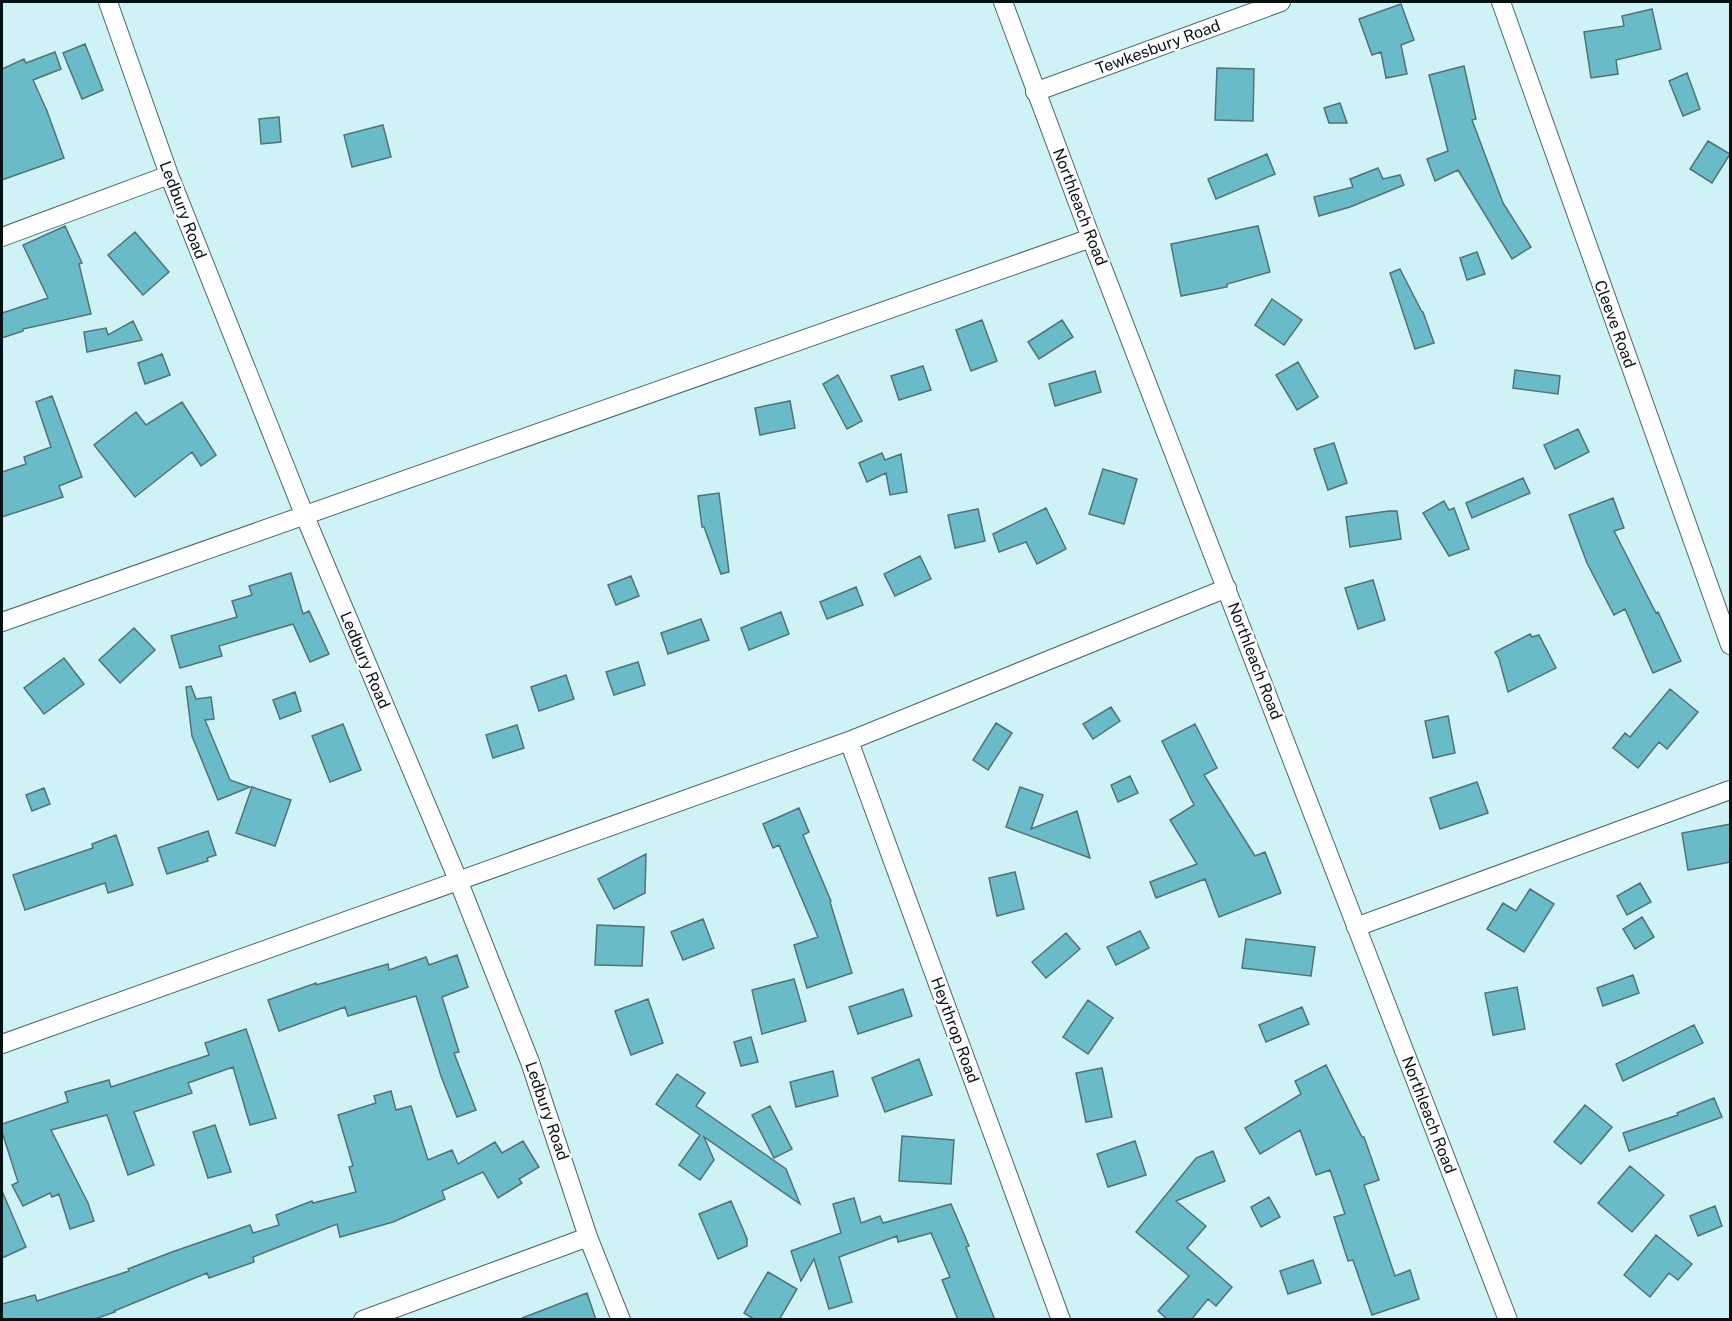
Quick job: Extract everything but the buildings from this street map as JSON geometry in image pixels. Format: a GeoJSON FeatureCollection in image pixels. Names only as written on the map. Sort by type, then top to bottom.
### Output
{"type":"FeatureCollection","features":[{"type":"Feature","properties":{"kind":"street","name":"Ledbury Road"},"geometry":{"type":"LineString","coordinates":[[108,2],[169,175],[304,514],[458,880],[530,1062],[588,1237],[621,1320]]}},
{"type":"Feature","properties":{"kind":"street","name":"Northleach Road"},"geometry":{"type":"LineString","coordinates":[[1003,2],[1035,92],[1508,1320]]}},
{"type":"Feature","properties":{"kind":"street","name":"Tewkesbury Road"},"geometry":{"type":"LineString","coordinates":[[1035,92],[1281,2]]}},
{"type":"Feature","properties":{"kind":"street","name":"Cleeve Road"},"geometry":{"type":"LineString","coordinates":[[1501,2],[1731,645]]}},
{"type":"Feature","properties":{"kind":"street"},"geometry":{"type":"LineString","coordinates":[[2,237],[169,175]]}},
{"type":"Feature","properties":{"kind":"street"},"geometry":{"type":"LineString","coordinates":[[2,622],[1091,238]]}},
{"type":"Feature","properties":{"kind":"street"},"geometry":{"type":"LineString","coordinates":[[2,1044],[849,741],[1227,588]]}},
{"type":"Feature","properties":{"kind":"street","name":"Heythrop Road"},"geometry":{"type":"LineString","coordinates":[[849,741],[1061,1320]]}},
{"type":"Feature","properties":{"kind":"street"},"geometry":{"type":"LineString","coordinates":[[1356,927],[1731,790]]}},
{"type":"Feature","properties":{"kind":"street"},"geometry":{"type":"LineString","coordinates":[[363,1320],[588,1237]]}}]}
